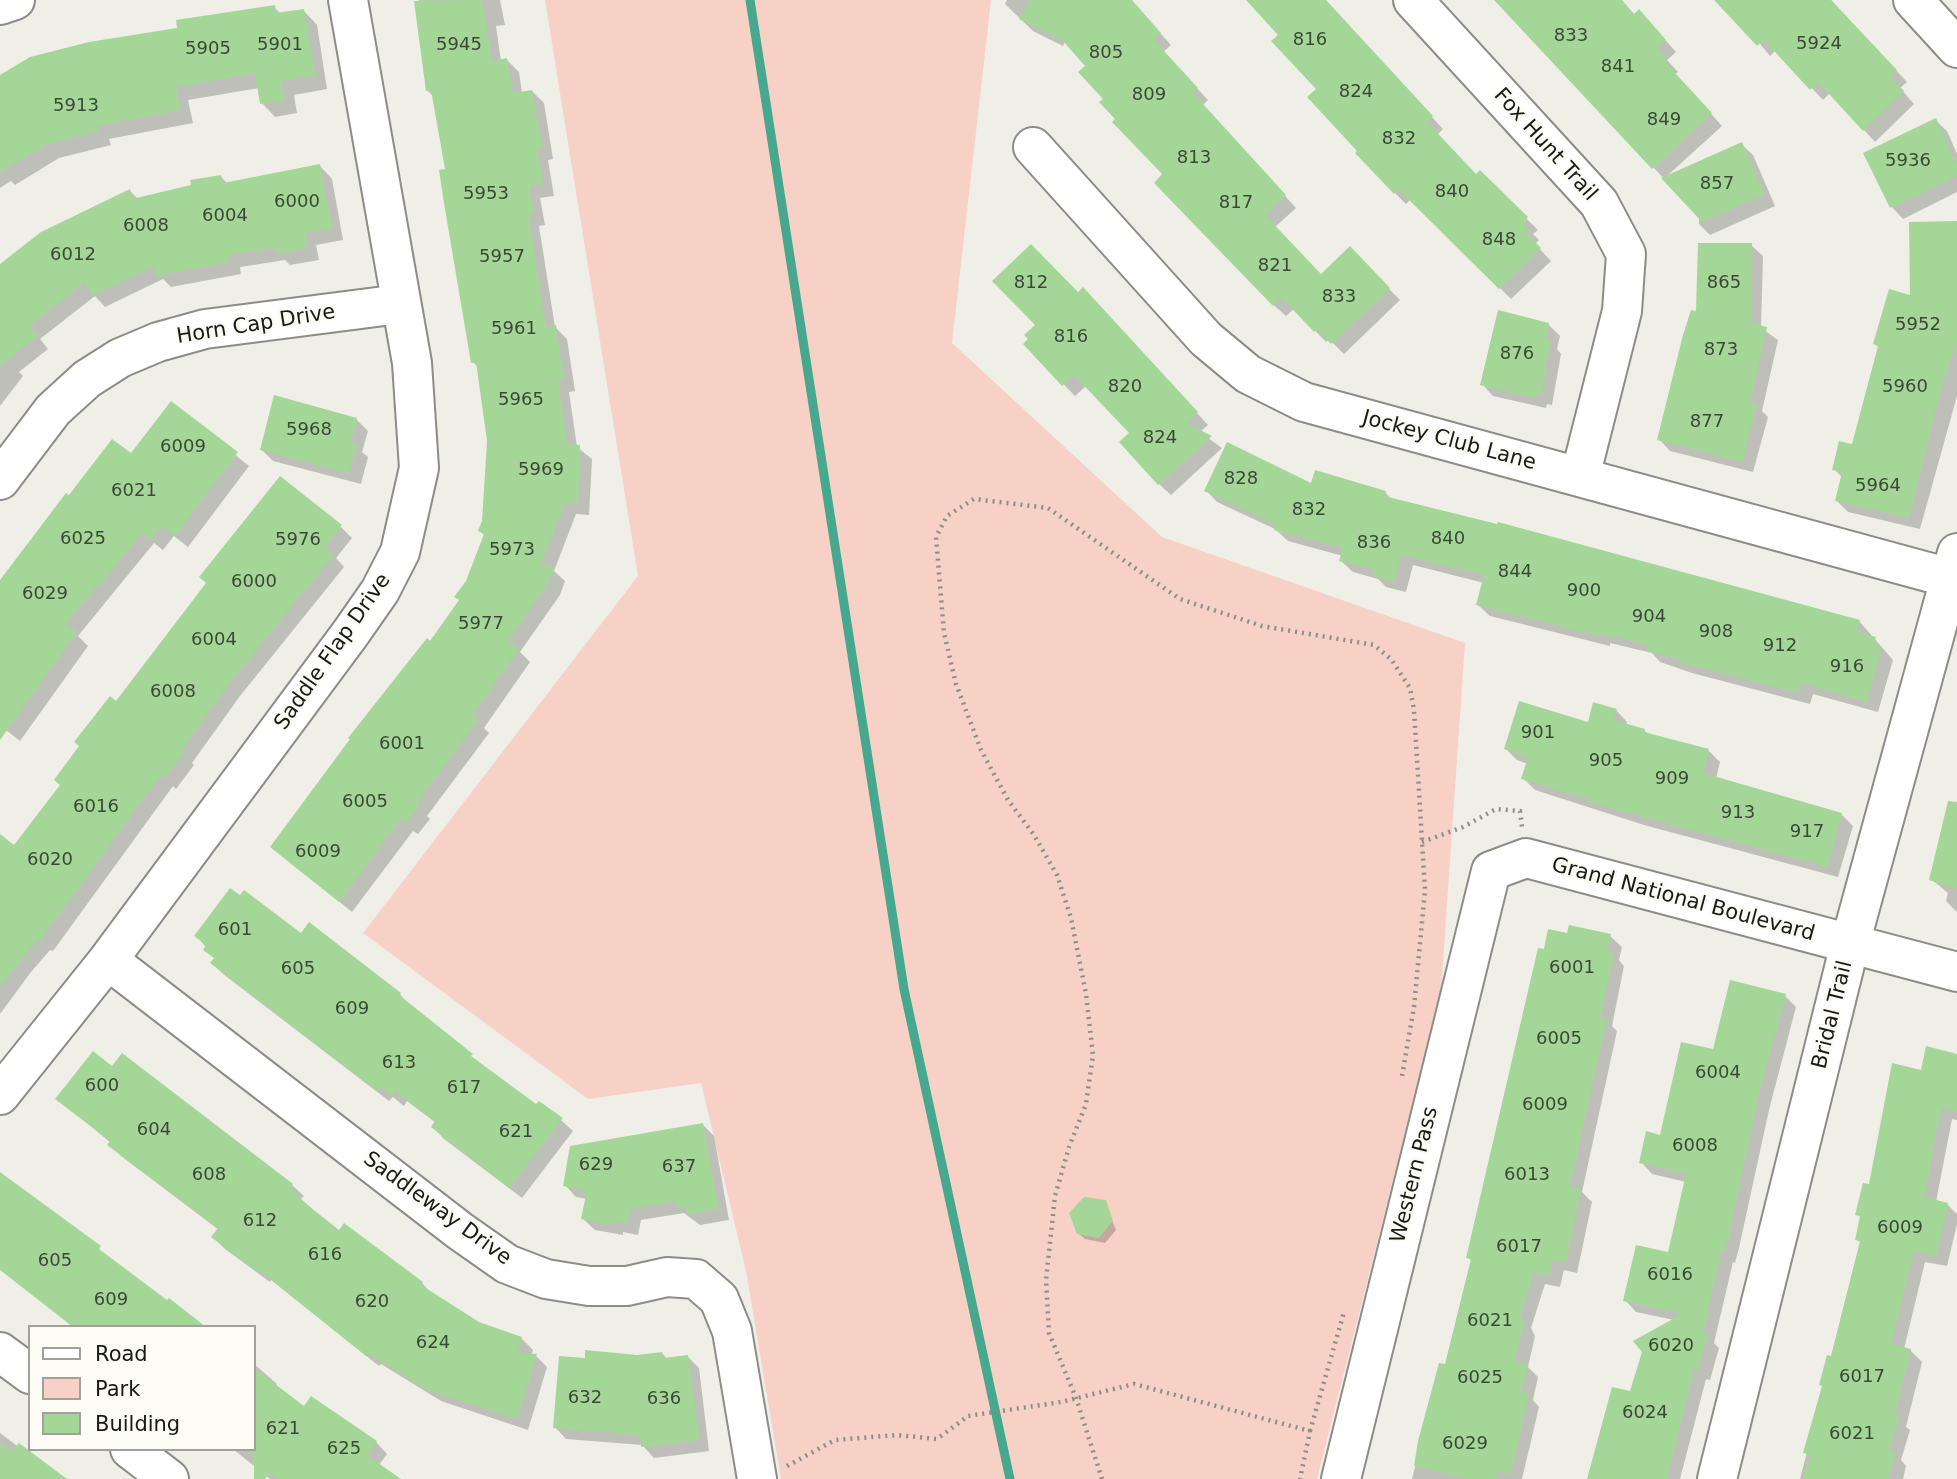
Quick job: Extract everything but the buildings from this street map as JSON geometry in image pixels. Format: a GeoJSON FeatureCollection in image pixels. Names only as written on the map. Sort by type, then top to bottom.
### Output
{"type":"FeatureCollection","features":[{"type":"Feature","properties":{"kind":"street"},"geometry":{"type":"LineString","coordinates":[[0,5],[15,0]]}},
{"type":"Feature","properties":{"kind":"street","name":"Saddle Flap Drive"},"geometry":{"type":"LineString","coordinates":[[0,1096],[107,960],[351,634],[400,552],[419,468],[412,363],[348,0]]}},
{"type":"Feature","properties":{"kind":"street","name":"Fox Hunt Trail"},"geometry":{"type":"LineString","coordinates":[[1413,0],[1599,203],[1626,254],[1622,311],[1580,477]]}},
{"type":"Feature","properties":{"kind":"street"},"geometry":{"type":"LineString","coordinates":[[1913,0],[1957,48]]}},
{"type":"Feature","properties":{"kind":"street","name":"Jockey Club Lane"},"geometry":{"type":"LineString","coordinates":[[1033,147],[1206,339],[1248,374],[1304,402],[1580,477],[1955,570]]}},
{"type":"Feature","properties":{"kind":"street","name":"Horn Cap Drive"},"geometry":{"type":"LineString","coordinates":[[0,480],[53,410],[87,379],[120,358],[159,342],[205,329],[400,304]]}},
{"type":"Feature","properties":{"kind":"street","name":"Bridal Trail"},"geometry":{"type":"LineString","coordinates":[[1717,1479],[1850,944],[1955,570]]}},
{"type":"Feature","properties":{"kind":"street","name":"Grand National Boulevard"},"geometry":{"type":"LineString","coordinates":[[1491,871],[1526,858],[1957,972]]}},
{"type":"Feature","properties":{"kind":"street","name":"Western Pass"},"geometry":{"type":"LineString","coordinates":[[1341,1479],[1491,871]]}},
{"type":"Feature","properties":{"kind":"street","name":"Saddleway Drive"},"geometry":{"type":"LineString","coordinates":[[107,960],[460,1231],[507,1264],[546,1279],[589,1286],[626,1286],[667,1277],[696,1279],[719,1299],[732,1331],[765,1476]]}},
{"type":"Feature","properties":{"kind":"street"},"geometry":{"type":"LineString","coordinates":[[0,1352],[28,1373]]}},
{"type":"Feature","properties":{"kind":"street"},"geometry":{"type":"LineString","coordinates":[[133,1451],[169,1479]]}},
{"type":"Feature","properties":{"kind":"path"},"geometry":{"type":"LineString","coordinates":[[1102,1479],[1076,1398],[1049,1333],[1046,1280],[1055,1196],[1088,1092],[1093,1055],[1086,994],[1071,918],[1056,875],[1034,835],[1008,800],[981,750],[956,684],[944,633],[936,537],[947,516],[974,499],[1048,508],[1180,598],[1262,626],[1374,645],[1391,659],[1410,688],[1425,890],[1414,1007],[1401,1084]]}},
{"type":"Feature","properties":{"kind":"path"},"geometry":{"type":"LineString","coordinates":[[1422,842],[1463,827],[1496,809],[1520,811],[1526,858]]}},
{"type":"Feature","properties":{"kind":"path"},"geometry":{"type":"LineString","coordinates":[[1300,1479],[1310,1432],[1345,1308]]}},
{"type":"Feature","properties":{"kind":"path"},"geometry":{"type":"LineString","coordinates":[[765,1476],[835,1440],[897,1435],[937,1440],[968,1416],[1076,1398],[1133,1384],[1310,1432]]}},
{"type":"Feature","properties":{"kind":"green space"},"geometry":{"type":"Polygon","coordinates":[[[545,0],[991,0],[952,343],[1162,537],[1465,643],[1441,991],[1317,1479],[781,1479],[746,1271],[701,1083],[588,1099],[363,933],[638,576],[545,0]]]}},
{"type":"Feature","properties":{"kind":"waterway"},"geometry":{"type":"LineString","coordinates":[[750,0],[904,989],[1010,1479]]}}]}
